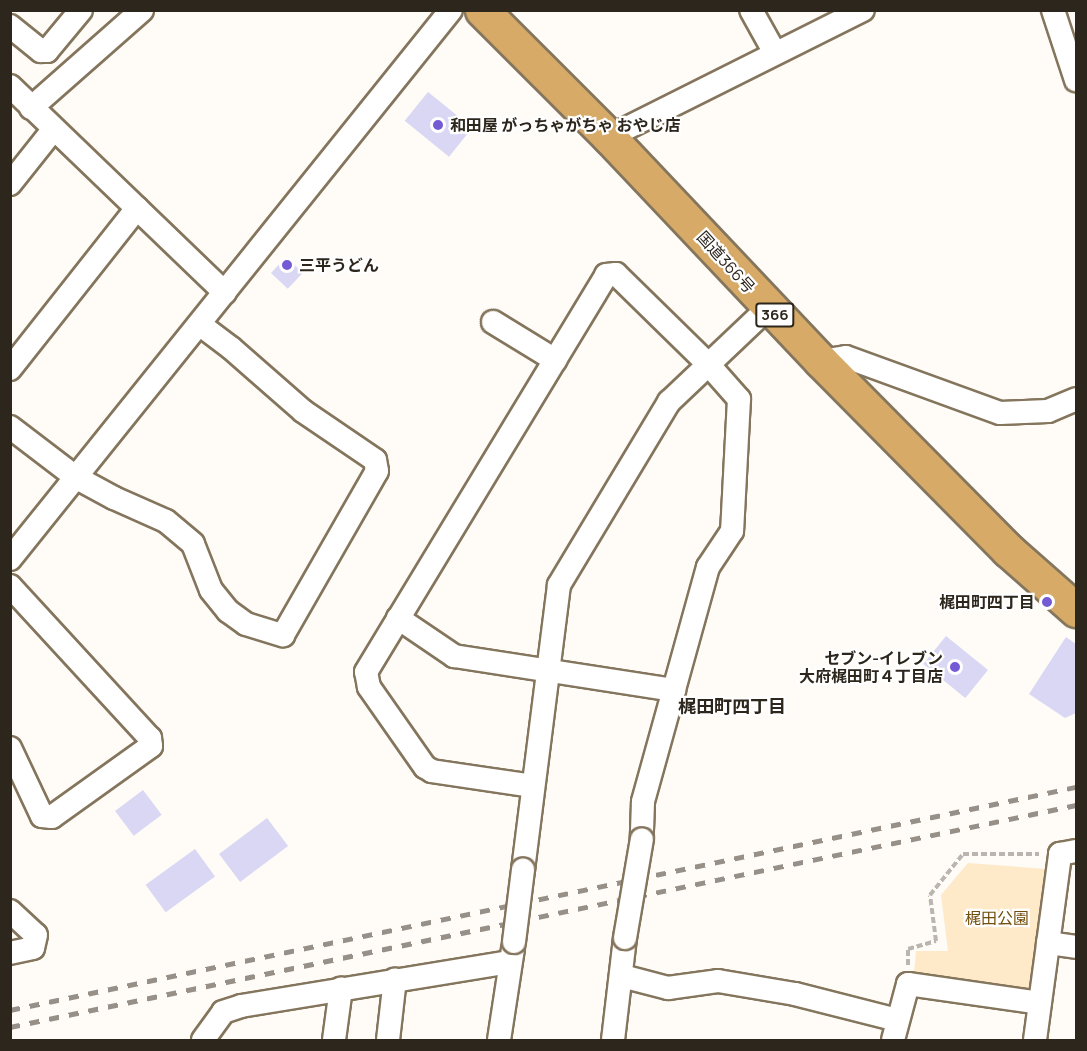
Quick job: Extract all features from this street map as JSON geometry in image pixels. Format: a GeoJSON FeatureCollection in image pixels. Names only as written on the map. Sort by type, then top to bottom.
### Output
{"type":"FeatureCollection","features":[{"type":"Feature","properties":{"kind":"highway","name":"国道366号"},"geometry":{"type":"LineString","coordinates":[[482,10],[609,137],[820,361],[1008,550],[1077,610]]}},
{"type":"Feature","properties":{"kind":"street"},"geometry":{"type":"LineString","coordinates":[[10,26],[41,51],[47,51],[81,10]]}},
{"type":"Feature","properties":{"kind":"street"},"geometry":{"type":"LineString","coordinates":[[32,108],[141,10]]}},
{"type":"Feature","properties":{"kind":"street"},"geometry":{"type":"LineString","coordinates":[[10,559],[451,10]]}},
{"type":"Feature","properties":{"kind":"street"},"geometry":{"type":"LineString","coordinates":[[752,10],[775,53]]}},
{"type":"Feature","properties":{"kind":"street"},"geometry":{"type":"LineString","coordinates":[[609,137],[863,10]]}},
{"type":"Feature","properties":{"kind":"street"},"geometry":{"type":"LineString","coordinates":[[1053,10],[1077,80]]}},
{"type":"Feature","properties":{"kind":"street"},"geometry":{"type":"LineString","coordinates":[[10,86],[225,294]]}},
{"type":"Feature","properties":{"kind":"street"},"geometry":{"type":"LineString","coordinates":[[10,184],[53,130]]}},
{"type":"Feature","properties":{"kind":"street"},"geometry":{"type":"LineString","coordinates":[[10,369],[137,208]]}},
{"type":"Feature","properties":{"kind":"street"},"geometry":{"type":"LineString","coordinates":[[533,786],[432,771],[425,766],[369,687],[366,672],[606,275],[616,274],[708,364],[739,399],[732,531],[708,567],[643,802],[642,839],[613,1041]]}},
{"type":"Feature","properties":{"kind":"street"},"geometry":{"type":"LineString","coordinates":[[499,1041],[523,870],[558,585],[669,402],[768,308]]}},
{"type":"Feature","properties":{"kind":"street"},"geometry":{"type":"LineString","coordinates":[[493,322],[555,360]]}},
{"type":"Feature","properties":{"kind":"street"},"geometry":{"type":"LineString","coordinates":[[10,427],[77,478],[114,498],[166,521],[193,544],[211,590],[228,612],[246,624],[283,635],[377,471],[375,460],[303,411],[231,348],[200,325]]}},
{"type":"Feature","properties":{"kind":"street"},"geometry":{"type":"LineString","coordinates":[[820,361],[846,357],[1000,413],[1048,411],[1077,399]]}},
{"type":"Feature","properties":{"kind":"street"},"geometry":{"type":"LineString","coordinates":[[10,586],[150,738],[151,746],[52,817],[42,816],[10,748]]}},
{"type":"Feature","properties":{"kind":"street"},"geometry":{"type":"LineString","coordinates":[[398,618],[454,656],[674,690]]}},
{"type":"Feature","properties":{"kind":"street"},"geometry":{"type":"LineString","coordinates":[[1035,1041],[1048,943],[1068,852]]}},
{"type":"Feature","properties":{"kind":"street"},"geometry":{"type":"LineString","coordinates":[[10,912],[36,935],[33,948],[10,953]]}},
{"type":"Feature","properties":{"kind":"street"},"geometry":{"type":"LineString","coordinates":[[1048,943],[1077,946]]}},
{"type":"Feature","properties":{"kind":"street"},"geometry":{"type":"LineString","coordinates":[[203,1041],[223,1012],[241,1006],[395,979],[512,952]]}},
{"type":"Feature","properties":{"kind":"street"},"geometry":{"type":"LineString","coordinates":[[622,976],[668,988],[718,981],[795,994],[895,1030],[908,984],[1040,1003]]}},
{"type":"Feature","properties":{"kind":"street"},"geometry":{"type":"LineString","coordinates":[[388,1041],[395,979]]}},
{"type":"Feature","properties":{"kind":"street"},"geometry":{"type":"LineString","coordinates":[[334,1041],[341,988]]}},
{"type":"Feature","properties":{"kind":"path"},"geometry":{"type":"LineString","coordinates":[[908,984],[908,949],[936,941],[930,896],[963,854],[1068,852]]}},
{"type":"Feature","properties":{"kind":"green space","name":"梶田公園"},"geometry":{"type":"Polygon","coordinates":[[[968,863],[1059,870],[1039,991],[914,973],[916,951],[948,951],[941,895],[968,863]]]}},
{"type":"Feature","properties":{"kind":"building","name":"和田屋 がっちゃがちゃ おやじ店"},"geometry":{"type":"Polygon","coordinates":[[[428,92],[472,128],[449,157],[405,121],[428,92]]]}},
{"type":"Feature","properties":{"kind":"building","name":"三平うどん"},"geometry":{"type":"Polygon","coordinates":[[[286,257],[303,273],[288,289],[271,273],[286,257]]]}},
{"type":"Feature","properties":{"kind":"building","name":"セブン-イレブン 大府梶田町４丁目店"},"geometry":{"type":"Polygon","coordinates":[[[946,636],[988,670],[965,698],[923,664],[946,636]]]}},
{"type":"Feature","properties":{"kind":"building"},"geometry":{"type":"Polygon","coordinates":[[[1066,637],[1076,644],[1076,713],[1065,718],[1029,694],[1066,637]]]}},
{"type":"Feature","properties":{"kind":"building"},"geometry":{"type":"Polygon","coordinates":[[[143,790],[162,815],[134,836],[115,811],[143,790]]]}},
{"type":"Feature","properties":{"kind":"building"},"geometry":{"type":"Polygon","coordinates":[[[267,818],[288,846],[240,882],[219,854],[267,818]]]}},
{"type":"Feature","properties":{"kind":"building"},"geometry":{"type":"Polygon","coordinates":[[[195,849],[215,877],[166,912],[146,885],[195,849]]]}},
{"type":"Feature","properties":{"kind":"railway"},"geometry":{"type":"LineString","coordinates":[[10,1010],[1076,787]]}},
{"type":"Feature","properties":{"kind":"railway"},"geometry":{"type":"LineString","coordinates":[[10,1027],[1076,805]]}},
{"type":"Feature","properties":{"kind":"place","name":"和田屋 がっちゃがちゃ おやじ店"},"geometry":{"type":"Point","coordinates":[438,125]}},
{"type":"Feature","properties":{"kind":"place","name":"三平うどん"},"geometry":{"type":"Point","coordinates":[287,265]}},
{"type":"Feature","properties":{"kind":"place","name":"梶田町四丁目"},"geometry":{"type":"Point","coordinates":[1047,602]}},
{"type":"Feature","properties":{"kind":"place","name":"セブン-イレブン 大府梶田町４丁目店"},"geometry":{"type":"Point","coordinates":[955,667]}},
{"type":"Feature","properties":{"kind":"district","name":"梶田町四丁目"},"geometry":{"type":"Point","coordinates":[732,706]}}]}
